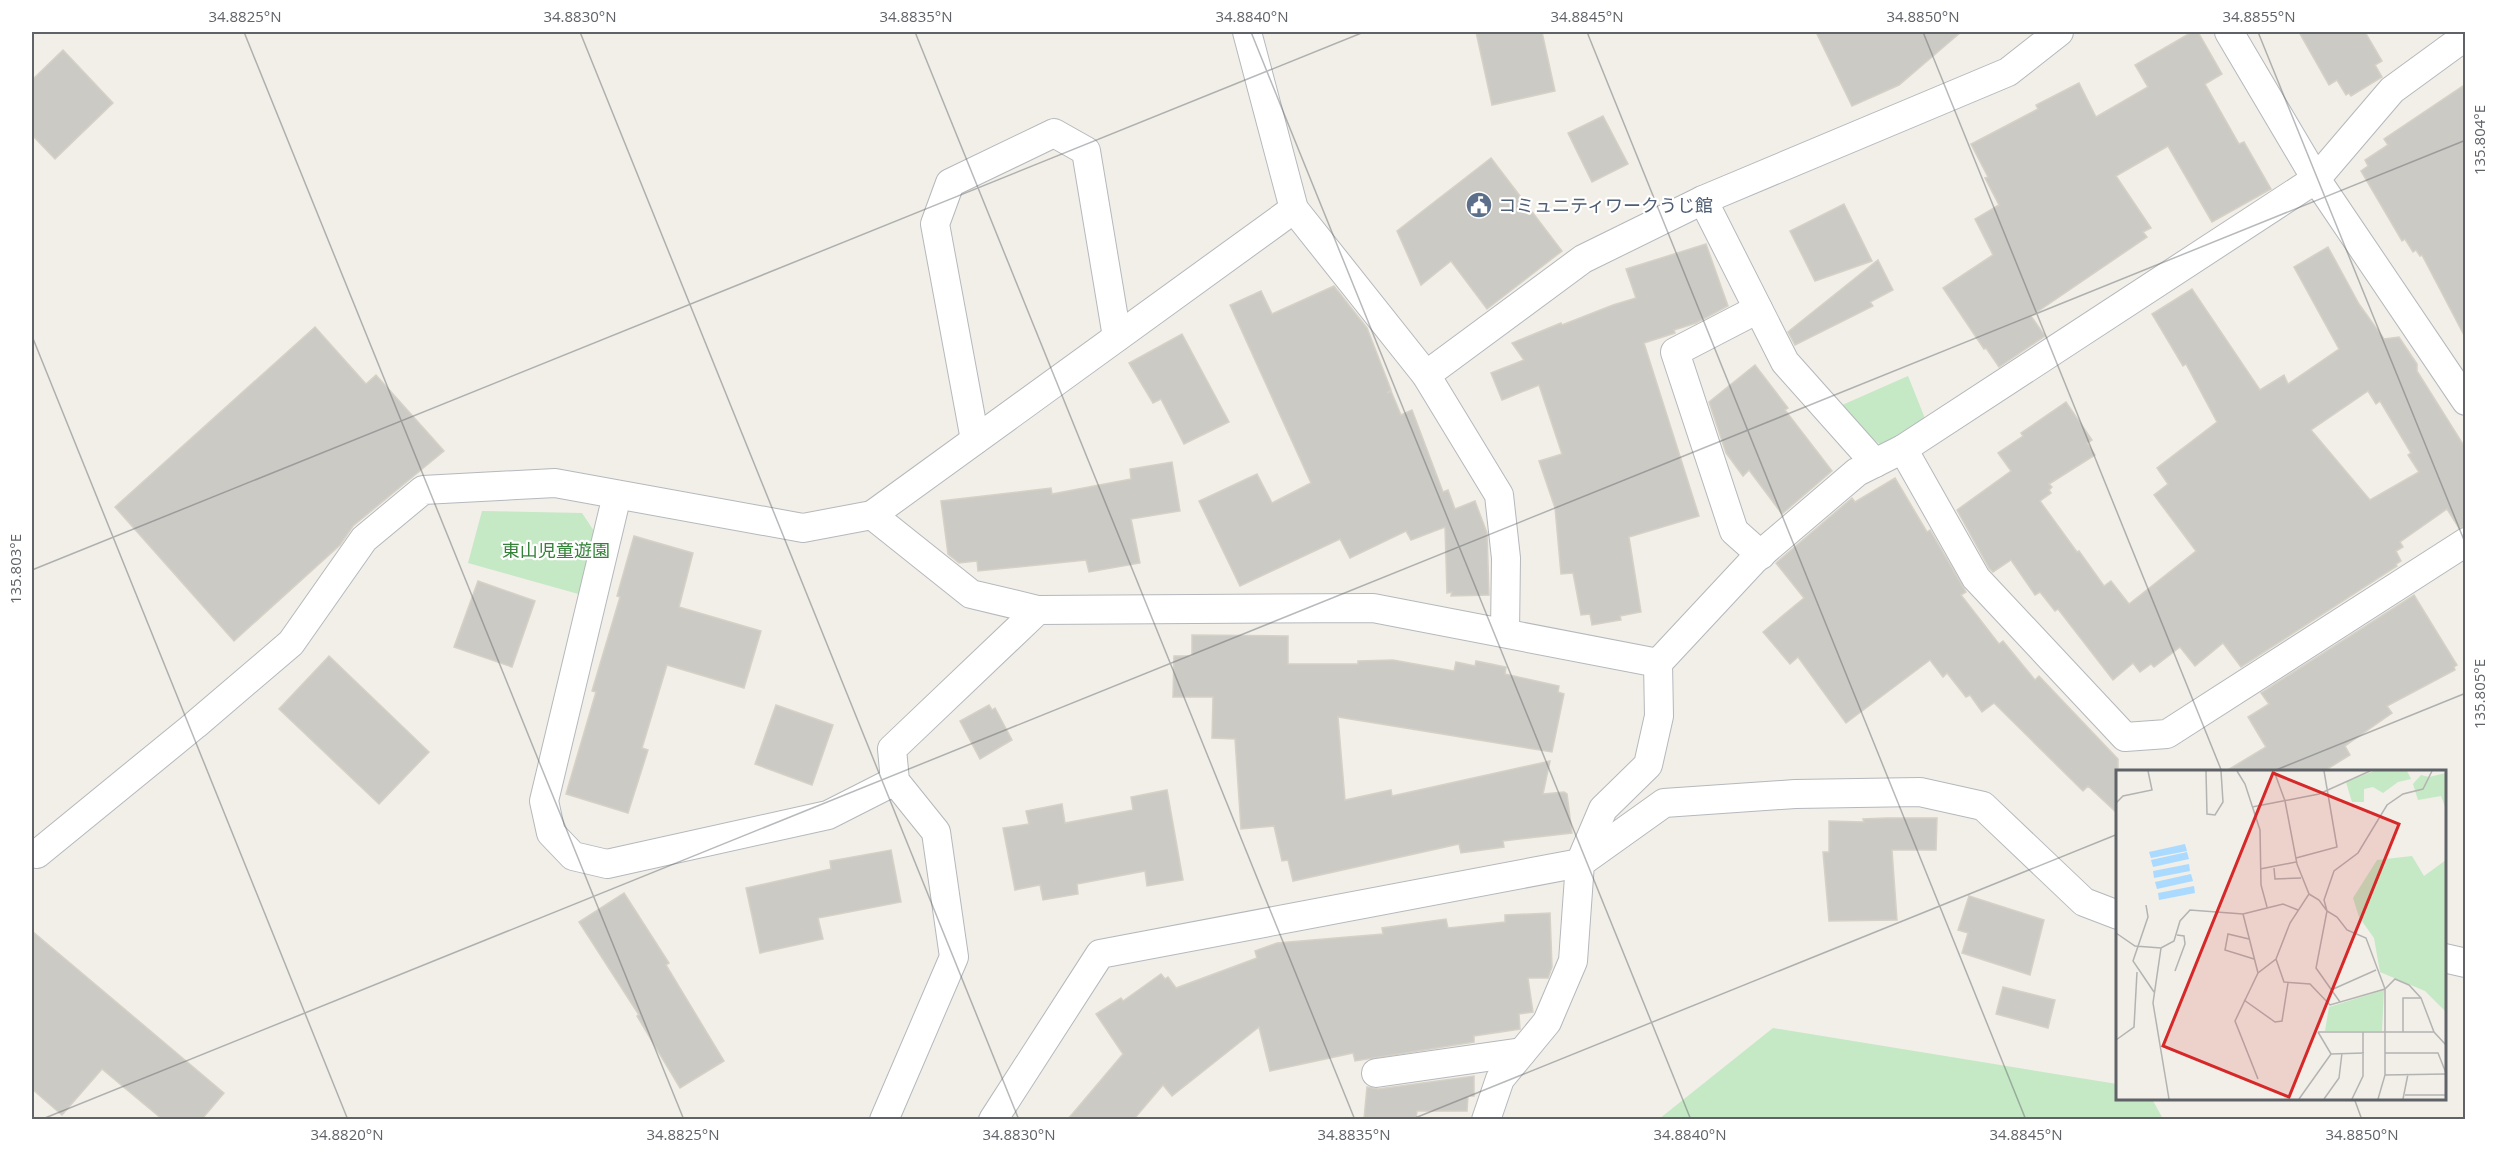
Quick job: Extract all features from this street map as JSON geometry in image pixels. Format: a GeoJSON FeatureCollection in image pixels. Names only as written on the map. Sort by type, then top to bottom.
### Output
{"type":"FeatureCollection","features":[{"type":"Feature","properties":{"kind":"street"},"geometry":{"type":"LineString","coordinates":[[1247,32],[1294,209],[1426,375],[1499,495],[1506,558],[1505,632]]}},
{"type":"Feature","properties":{"kind":"street"},"geometry":{"type":"LineString","coordinates":[[1426,375],[1583,259],[1703,200],[2008,72],[2059,32]]}},
{"type":"Feature","properties":{"kind":"street"},"geometry":{"type":"LineString","coordinates":[[2229,32],[2316,179],[2466,401]]}},
{"type":"Feature","properties":{"kind":"street"},"geometry":{"type":"LineString","coordinates":[[1486,1119],[1500,1079],[1547,1022],[1573,961],[1580,863],[1603,809],[1648,765],[1659,716],[1658,663],[1761,555],[1857,472],[1903,449],[2316,179],[2392,90],[2466,36]]}},
{"type":"Feature","properties":{"kind":"street"},"geometry":{"type":"LineString","coordinates":[[975,440],[935,224],[950,183],[1054,134],[1086,152],[1117,337]]}},
{"type":"Feature","properties":{"kind":"street"},"geometry":{"type":"LineString","coordinates":[[1703,200],[1785,362],[1875,463]]}},
{"type":"Feature","properties":{"kind":"street"},"geometry":{"type":"LineString","coordinates":[[37,854],[291,643],[364,539],[423,490],[555,483],[803,528],[872,514],[1294,209]]}},
{"type":"Feature","properties":{"kind":"street"},"geometry":{"type":"LineString","coordinates":[[1758,309],[1675,352],[1734,531],[1761,555]]}},
{"type":"Feature","properties":{"kind":"street"},"geometry":{"type":"LineString","coordinates":[[1903,449],[1976,578],[2125,737],[2167,734],[2466,542]]}},
{"type":"Feature","properties":{"kind":"street"},"geometry":{"type":"LineString","coordinates":[[617,495],[544,801],[551,833],[566,849],[573,856],[607,864],[828,815],[895,781]]}},
{"type":"Feature","properties":{"kind":"street"},"geometry":{"type":"LineString","coordinates":[[872,514],[971,594],[1038,610],[1373,608],[1658,663]]}},
{"type":"Feature","properties":{"kind":"street"},"geometry":{"type":"LineString","coordinates":[[884,1119],[954,957],[936,832],[895,781],[892,749],[1038,610]]}},
{"type":"Feature","properties":{"kind":"street"},"geometry":{"type":"LineString","coordinates":[[993,1119],[1100,954],[1580,863],[1664,803],[1796,794],[1920,792],[1983,806],[2084,902],[2116,914]]}},
{"type":"Feature","properties":{"kind":"street"},"geometry":{"type":"LineString","coordinates":[[2446,958],[2466,963]]}},
{"type":"Feature","properties":{"kind":"street"},"geometry":{"type":"LineString","coordinates":[[1376,1073],[1522,1052]]}},
{"type":"Feature","properties":{"kind":"green space"},"geometry":{"type":"Polygon","coordinates":[[[1908,376],[1928,426],[1881,445],[1864,432],[1840,406],[1908,376]]]}},
{"type":"Feature","properties":{"kind":"green space","name":"東山児童遊園"},"geometry":{"type":"Polygon","coordinates":[[[482,511],[582,513],[598,537],[582,595],[468,563],[482,511]]]}},
{"type":"Feature","properties":{"kind":"green space"},"geometry":{"type":"Polygon","coordinates":[[[1773,1028],[2116,1084],[2116,1100],[2153,1100],[2163,1119],[1659,1119],[1773,1028]]]}},
{"type":"Feature","properties":{"kind":"building"},"geometry":{"type":"Polygon","coordinates":[[[1476,32],[1542,32],[1555,91],[1492,105],[1476,32]]]}},
{"type":"Feature","properties":{"kind":"building"},"geometry":{"type":"Polygon","coordinates":[[[1816,32],[1961,32],[1899,85],[1852,106],[1816,32]]]}},
{"type":"Feature","properties":{"kind":"building"},"geometry":{"type":"Polygon","coordinates":[[[2192,32],[2198,32],[2222,74],[2205,84],[2239,144],[2244,142],[2271,189],[2212,222],[2168,146],[2116,176],[2151,228],[2143,232],[2147,237],[2031,316],[2045,336],[1999,367],[1986,348],[1984,349],[1943,288],[1993,255],[1975,219],[1999,205],[1971,144],[2038,109],[2036,105],[2079,83],[2096,117],[2148,87],[2135,65],[2192,32]]]}},
{"type":"Feature","properties":{"kind":"building"},"geometry":{"type":"Polygon","coordinates":[[[2299,32],[2365,32],[2382,61],[2375,65],[2382,77],[2351,96],[2349,93],[2346,95],[2337,80],[2329,85],[2299,32]]]}},
{"type":"Feature","properties":{"kind":"building"},"geometry":{"type":"Polygon","coordinates":[[[63,50],[113,103],[55,159],[32,135],[32,80],[63,50]]]}},
{"type":"Feature","properties":{"kind":"building"},"geometry":{"type":"Polygon","coordinates":[[[2466,84],[2466,339],[2422,255],[2420,256],[2416,250],[2413,252],[2405,239],[2402,241],[2361,171],[2368,166],[2365,160],[2388,145],[2384,139],[2466,84]]]}},
{"type":"Feature","properties":{"kind":"building"},"geometry":{"type":"Polygon","coordinates":[[[1603,116],[1628,164],[1592,182],[1568,133],[1603,116]]]}},
{"type":"Feature","properties":{"kind":"building","name":"コミュニティワークうじ館"},"geometry":{"type":"Polygon","coordinates":[[[1491,158],[1562,251],[1487,309],[1451,261],[1421,285],[1397,231],[1491,158]]]}},
{"type":"Feature","properties":{"kind":"building"},"geometry":{"type":"Polygon","coordinates":[[[1844,204],[1872,261],[1815,281],[1790,231],[1844,204]]]}},
{"type":"Feature","properties":{"kind":"building"},"geometry":{"type":"Polygon","coordinates":[[[1706,244],[1728,306],[1696,323],[1674,330],[1675,333],[1644,343],[1699,516],[1629,537],[1641,612],[1620,616],[1621,620],[1592,625],[1590,614],[1581,615],[1573,573],[1561,574],[1555,508],[1539,461],[1562,454],[1539,385],[1502,400],[1491,373],[1524,360],[1512,343],[1561,323],[1562,325],[1636,298],[1626,269],[1706,244]]]}},
{"type":"Feature","properties":{"kind":"building"},"geometry":{"type":"Polygon","coordinates":[[[2328,247],[2359,304],[2384,339],[2399,337],[2417,364],[2417,371],[2466,449],[2466,526],[2459,528],[2447,509],[2400,542],[2403,547],[2396,551],[2401,561],[2396,564],[2397,566],[2241,667],[2223,643],[2195,666],[2180,647],[2154,667],[2151,664],[2140,672],[2133,663],[2113,680],[2058,609],[2055,611],[2040,592],[2035,595],[2011,560],[1993,572],[1989,568],[1957,510],[2011,471],[1998,453],[2023,436],[2021,433],[2066,402],[2092,440],[2087,443],[2095,455],[2049,484],[2052,487],[2049,490],[2051,493],[2040,501],[2104,586],[2111,581],[2129,604],[2196,551],[2154,495],[2168,484],[2157,468],[2217,422],[2186,364],[2183,366],[2152,314],[2192,289],[2260,390],[2284,375],[2288,384],[2339,349],[2294,267],[2328,247]],[[2368,391],[2311,430],[2370,500],[2419,472],[2408,455],[2411,453],[2380,401],[2376,404],[2368,391]]]}},
{"type":"Feature","properties":{"kind":"building"},"geometry":{"type":"Polygon","coordinates":[[[1878,260],[1893,290],[1870,302],[1873,306],[1795,345],[1788,332],[1878,260]]]}},
{"type":"Feature","properties":{"kind":"building"},"geometry":{"type":"Polygon","coordinates":[[[1334,286],[1367,328],[1391,390],[1387,393],[1391,391],[1401,415],[1412,410],[1443,492],[1448,490],[1455,509],[1475,501],[1487,533],[1489,595],[1451,596],[1452,592],[1447,593],[1445,527],[1411,540],[1406,531],[1350,558],[1340,539],[1240,586],[1199,501],[1257,474],[1272,503],[1311,483],[1230,305],[1261,291],[1272,314],[1334,286]]]}},
{"type":"Feature","properties":{"kind":"building"},"geometry":{"type":"Polygon","coordinates":[[[315,327],[366,384],[376,375],[444,451],[353,526],[340,545],[234,641],[115,507],[315,327]]]}},
{"type":"Feature","properties":{"kind":"building"},"geometry":{"type":"Polygon","coordinates":[[[1182,334],[1229,422],[1184,444],[1161,399],[1153,403],[1129,363],[1182,334]]]}},
{"type":"Feature","properties":{"kind":"building"},"geometry":{"type":"Polygon","coordinates":[[[1755,365],[1788,408],[1785,410],[1832,471],[1782,514],[1749,470],[1743,476],[1726,453],[1709,402],[1755,365]]]}},
{"type":"Feature","properties":{"kind":"building"},"geometry":{"type":"Polygon","coordinates":[[[1172,462],[1180,511],[1131,519],[1140,563],[1089,572],[1086,560],[978,571],[977,561],[959,563],[948,554],[941,501],[1051,488],[1052,494],[1131,479],[1130,469],[1172,462]]]}},
{"type":"Feature","properties":{"kind":"building"},"geometry":{"type":"Polygon","coordinates":[[[1895,478],[1927,532],[1930,530],[1966,592],[1961,595],[1999,644],[2003,641],[2035,680],[2039,676],[2118,759],[2116,812],[2088,786],[2083,791],[1994,703],[1982,712],[1970,695],[1966,697],[1947,673],[1943,677],[1930,660],[1846,723],[1798,657],[1790,664],[1763,632],[1804,598],[1776,563],[1852,498],[1855,502],[1895,478]]]}},
{"type":"Feature","properties":{"kind":"building"},"geometry":{"type":"Polygon","coordinates":[[[634,536],[693,553],[679,607],[761,631],[744,688],[667,665],[642,748],[648,750],[628,813],[566,794],[596,692],[592,691],[620,597],[617,596],[634,536]]]}},
{"type":"Feature","properties":{"kind":"building"},"geometry":{"type":"Polygon","coordinates":[[[478,581],[535,601],[512,667],[454,647],[478,581]]]}},
{"type":"Feature","properties":{"kind":"building"},"geometry":{"type":"Polygon","coordinates":[[[2414,595],[2457,665],[2454,667],[2455,670],[2387,706],[2392,713],[2345,746],[2350,755],[2326,770],[2228,770],[2266,747],[2248,717],[2269,704],[2261,693],[2414,595]]]}},
{"type":"Feature","properties":{"kind":"building"},"geometry":{"type":"Polygon","coordinates":[[[1192,635],[1288,636],[1288,664],[1358,664],[1358,661],[1393,660],[1454,671],[1456,662],[1475,666],[1476,661],[1506,667],[1505,674],[1559,686],[1558,692],[1564,694],[1552,752],[1338,717],[1345,800],[1391,790],[1392,796],[1550,761],[1543,794],[1564,792],[1567,794],[1572,833],[1503,841],[1504,847],[1461,853],[1459,844],[1293,881],[1288,860],[1282,861],[1274,826],[1241,829],[1235,739],[1212,738],[1213,697],[1173,697],[1174,656],[1192,656],[1192,635]]]}},
{"type":"Feature","properties":{"kind":"building"},"geometry":{"type":"Polygon","coordinates":[[[329,656],[429,752],[379,804],[279,709],[329,656]]]}},
{"type":"Feature","properties":{"kind":"building"},"geometry":{"type":"Polygon","coordinates":[[[776,705],[833,725],[812,785],[755,764],[776,705]]]}},
{"type":"Feature","properties":{"kind":"building"},"geometry":{"type":"Polygon","coordinates":[[[989,705],[992,710],[995,708],[1012,740],[980,759],[960,721],[989,705]]]}},
{"type":"Feature","properties":{"kind":"building"},"geometry":{"type":"Polygon","coordinates":[[[1167,790],[1183,880],[1147,886],[1145,871],[1077,884],[1078,894],[1043,900],[1040,885],[1015,890],[1003,828],[1029,824],[1026,811],[1062,804],[1065,823],[1133,810],[1131,797],[1167,790]]]}},
{"type":"Feature","properties":{"kind":"building"},"geometry":{"type":"Polygon","coordinates":[[[1937,818],[1936,850],[1892,850],[1897,920],[1829,921],[1823,852],[1829,852],[1829,821],[1864,822],[1863,819],[1937,818]]]}},
{"type":"Feature","properties":{"kind":"building"},"geometry":{"type":"Polygon","coordinates":[[[891,850],[901,902],[818,918],[823,939],[760,953],[746,888],[831,869],[830,861],[891,850]]]}},
{"type":"Feature","properties":{"kind":"building"},"geometry":{"type":"Polygon","coordinates":[[[624,893],[669,963],[666,965],[724,1061],[680,1088],[637,1016],[639,1015],[579,922],[624,893]]]}},
{"type":"Feature","properties":{"kind":"building"},"geometry":{"type":"Polygon","coordinates":[[[1969,896],[2044,920],[2030,975],[1962,953],[1968,933],[1958,930],[1969,896]]]}},
{"type":"Feature","properties":{"kind":"building"},"geometry":{"type":"Polygon","coordinates":[[[1550,913],[1552,967],[1548,978],[1528,978],[1533,1012],[1519,1014],[1520,1029],[1474,1036],[1474,1042],[1355,1061],[1353,1053],[1270,1071],[1259,1027],[1172,1096],[1163,1085],[1134,1119],[1068,1119],[1123,1054],[1096,1014],[1121,998],[1123,1001],[1161,974],[1165,979],[1168,977],[1176,988],[1257,958],[1255,951],[1277,943],[1383,934],[1382,928],[1446,919],[1448,928],[1505,922],[1505,915],[1550,913]]]}},
{"type":"Feature","properties":{"kind":"building"},"geometry":{"type":"Polygon","coordinates":[[[32,931],[224,1093],[202,1119],[162,1119],[102,1069],[62,1115],[32,1089],[32,931]]]}},
{"type":"Feature","properties":{"kind":"building"},"geometry":{"type":"Polygon","coordinates":[[[2003,987],[2055,1000],[2048,1028],[1996,1014],[2003,987]]]}},
{"type":"Feature","properties":{"kind":"building"},"geometry":{"type":"Polygon","coordinates":[[[1474,1076],[1474,1096],[1468,1096],[1467,1111],[1417,1111],[1416,1119],[1364,1119],[1367,1087],[1378,1089],[1474,1076]]]}},
{"type":"Feature","properties":{"kind":"place","name":"コミュニティワークうじ館"},"geometry":{"type":"Point","coordinates":[1479,205]}}]}
